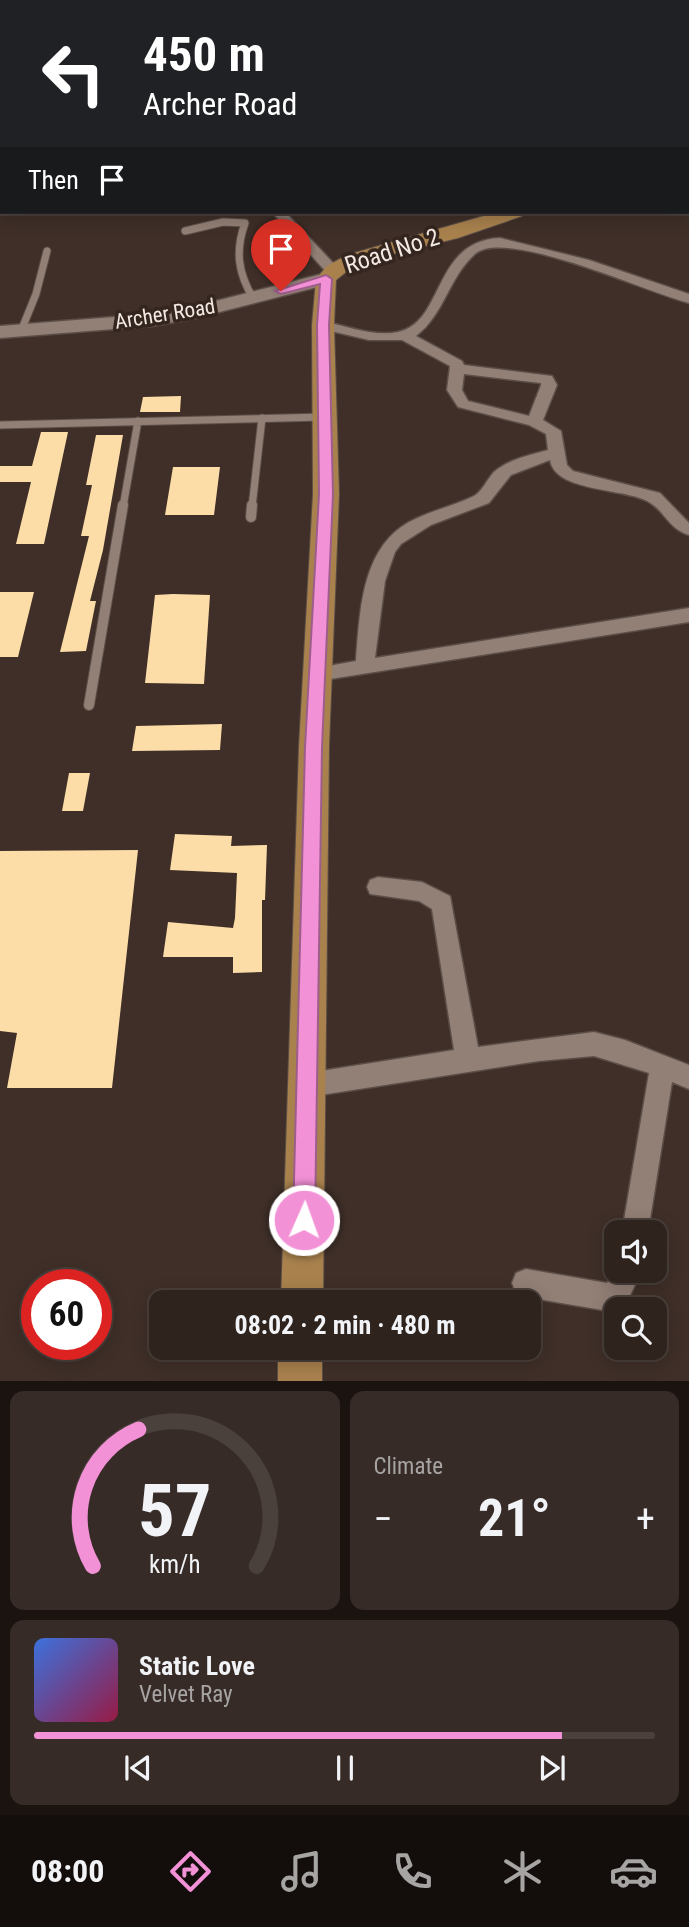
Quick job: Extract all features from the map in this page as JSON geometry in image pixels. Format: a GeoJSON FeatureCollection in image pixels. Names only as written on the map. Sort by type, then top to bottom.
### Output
{"type":"FeatureCollection","features":[{"type":"Feature","properties":{"kind":"main road","name":"Road No 2"},"geometry":{"type":"LineString","coordinates":[[302,1290],[314,747],[326,494],[323,325],[330,275],[369,253],[409,245],[509,214]]}},
{"type":"Feature","properties":{"kind":"main road","name":"Archer Road"},"geometry":{"type":"LineString","coordinates":[[10,331],[152,320],[253,298],[330,275]]}},
{"type":"Feature","properties":{"kind":"main road"},"geometry":{"type":"LineString","coordinates":[[300,1360],[300,1381]]}},
{"type":"Feature","properties":{"kind":"street"},"geometry":{"type":"LineString","coordinates":[[280,214],[330,275]]}},
{"type":"Feature","properties":{"kind":"street"},"geometry":{"type":"LineString","coordinates":[[405,336],[423,322],[462,259],[474,248],[495,241],[548,252],[689,299]]}},
{"type":"Feature","properties":{"kind":"street"},"geometry":{"type":"LineString","coordinates":[[323,325],[385,337],[405,336],[452,360],[457,364],[455,397],[463,404],[534,422],[553,431],[559,467],[567,475],[654,497],[682,527],[689,529]]}},
{"type":"Feature","properties":{"kind":"street"},"geometry":{"type":"LineString","coordinates":[[457,369],[547,379],[549,385],[534,422]]}},
{"type":"Feature","properties":{"kind":"street"},"geometry":{"type":"LineString","coordinates":[[365,666],[368,627],[376,584],[392,542],[414,527],[454,508],[483,499],[492,483],[508,468],[557,453]]}},
{"type":"Feature","properties":{"kind":"street"},"geometry":{"type":"LineString","coordinates":[[318,674],[689,615]]}},
{"type":"Feature","properties":{"kind":"street"},"geometry":{"type":"LineString","coordinates":[[378,887],[422,892],[442,903],[468,1060]]}},
{"type":"Feature","properties":{"kind":"street"},"geometry":{"type":"LineString","coordinates":[[307,1085],[594,1044],[625,1052],[689,1077]]}},
{"type":"Feature","properties":{"kind":"street"},"geometry":{"type":"LineString","coordinates":[[637,1220],[662,1067]]}},
{"type":"Feature","properties":{"kind":"street"},"geometry":{"type":"LineString","coordinates":[[526,1283],[614,1298],[622,1283]]}},
{"type":"Feature","properties":{"kind":"lane"},"geometry":{"type":"LineString","coordinates":[[185,231],[218,223],[243,221],[245,223],[238,248],[239,273],[253,298]]}},
{"type":"Feature","properties":{"kind":"lane"},"geometry":{"type":"LineString","coordinates":[[10,331],[36,294],[47,251]]}},
{"type":"Feature","properties":{"kind":"lane"},"geometry":{"type":"LineString","coordinates":[[0,425],[325,417]]}},
{"type":"Feature","properties":{"kind":"lane"},"geometry":{"type":"LineString","coordinates":[[251,517],[262,418]]}},
{"type":"Feature","properties":{"kind":"lane"},"geometry":{"type":"LineString","coordinates":[[89,705],[138,421]]}},
{"type":"Feature","properties":{"kind":"building"},"geometry":{"type":"Polygon","coordinates":[[[181,396],[180,412],[140,412],[143,397],[181,396]]]}},
{"type":"Feature","properties":{"kind":"building"},"geometry":{"type":"Polygon","coordinates":[[[41,432],[68,432],[44,544],[16,544],[31,482],[0,482],[0,466],[32,466],[41,432]]]}},
{"type":"Feature","properties":{"kind":"building"},"geometry":{"type":"Polygon","coordinates":[[[96,435],[123,435],[103,550],[90,601],[96,601],[86,651],[60,652],[89,536],[81,536],[92,485],[86,485],[96,435]]]}},
{"type":"Feature","properties":{"kind":"building"},"geometry":{"type":"Polygon","coordinates":[[[173,467],[220,467],[214,515],[165,515],[173,467]]]}},
{"type":"Feature","properties":{"kind":"building"},"geometry":{"type":"Polygon","coordinates":[[[0,592],[34,592],[18,657],[0,657],[0,592]]]}},
{"type":"Feature","properties":{"kind":"building"},"geometry":{"type":"Polygon","coordinates":[[[155,595],[210,595],[204,684],[145,683],[155,595]]]}},
{"type":"Feature","properties":{"kind":"building"},"geometry":{"type":"Polygon","coordinates":[[[222,724],[220,750],[132,751],[136,726],[222,724]]]}},
{"type":"Feature","properties":{"kind":"building"},"geometry":{"type":"Polygon","coordinates":[[[69,773],[90,773],[83,811],[62,811],[69,773]]]}},
{"type":"Feature","properties":{"kind":"building"},"geometry":{"type":"Polygon","coordinates":[[[175,834],[232,836],[231,846],[267,845],[265,900],[262,900],[262,972],[233,973],[233,957],[163,957],[168,922],[233,928],[235,918],[237,873],[170,870],[175,834]]]}},
{"type":"Feature","properties":{"kind":"building"},"geometry":{"type":"Polygon","coordinates":[[[138,850],[112,1088],[7,1088],[17,1033],[0,1031],[0,851],[138,850]]]}},
{"type":"Feature","properties":{"kind":"route"},"geometry":{"type":"LineString","coordinates":[[281,291],[326,279],[323,325],[326,494],[314,747],[304,1220]]}}]}
